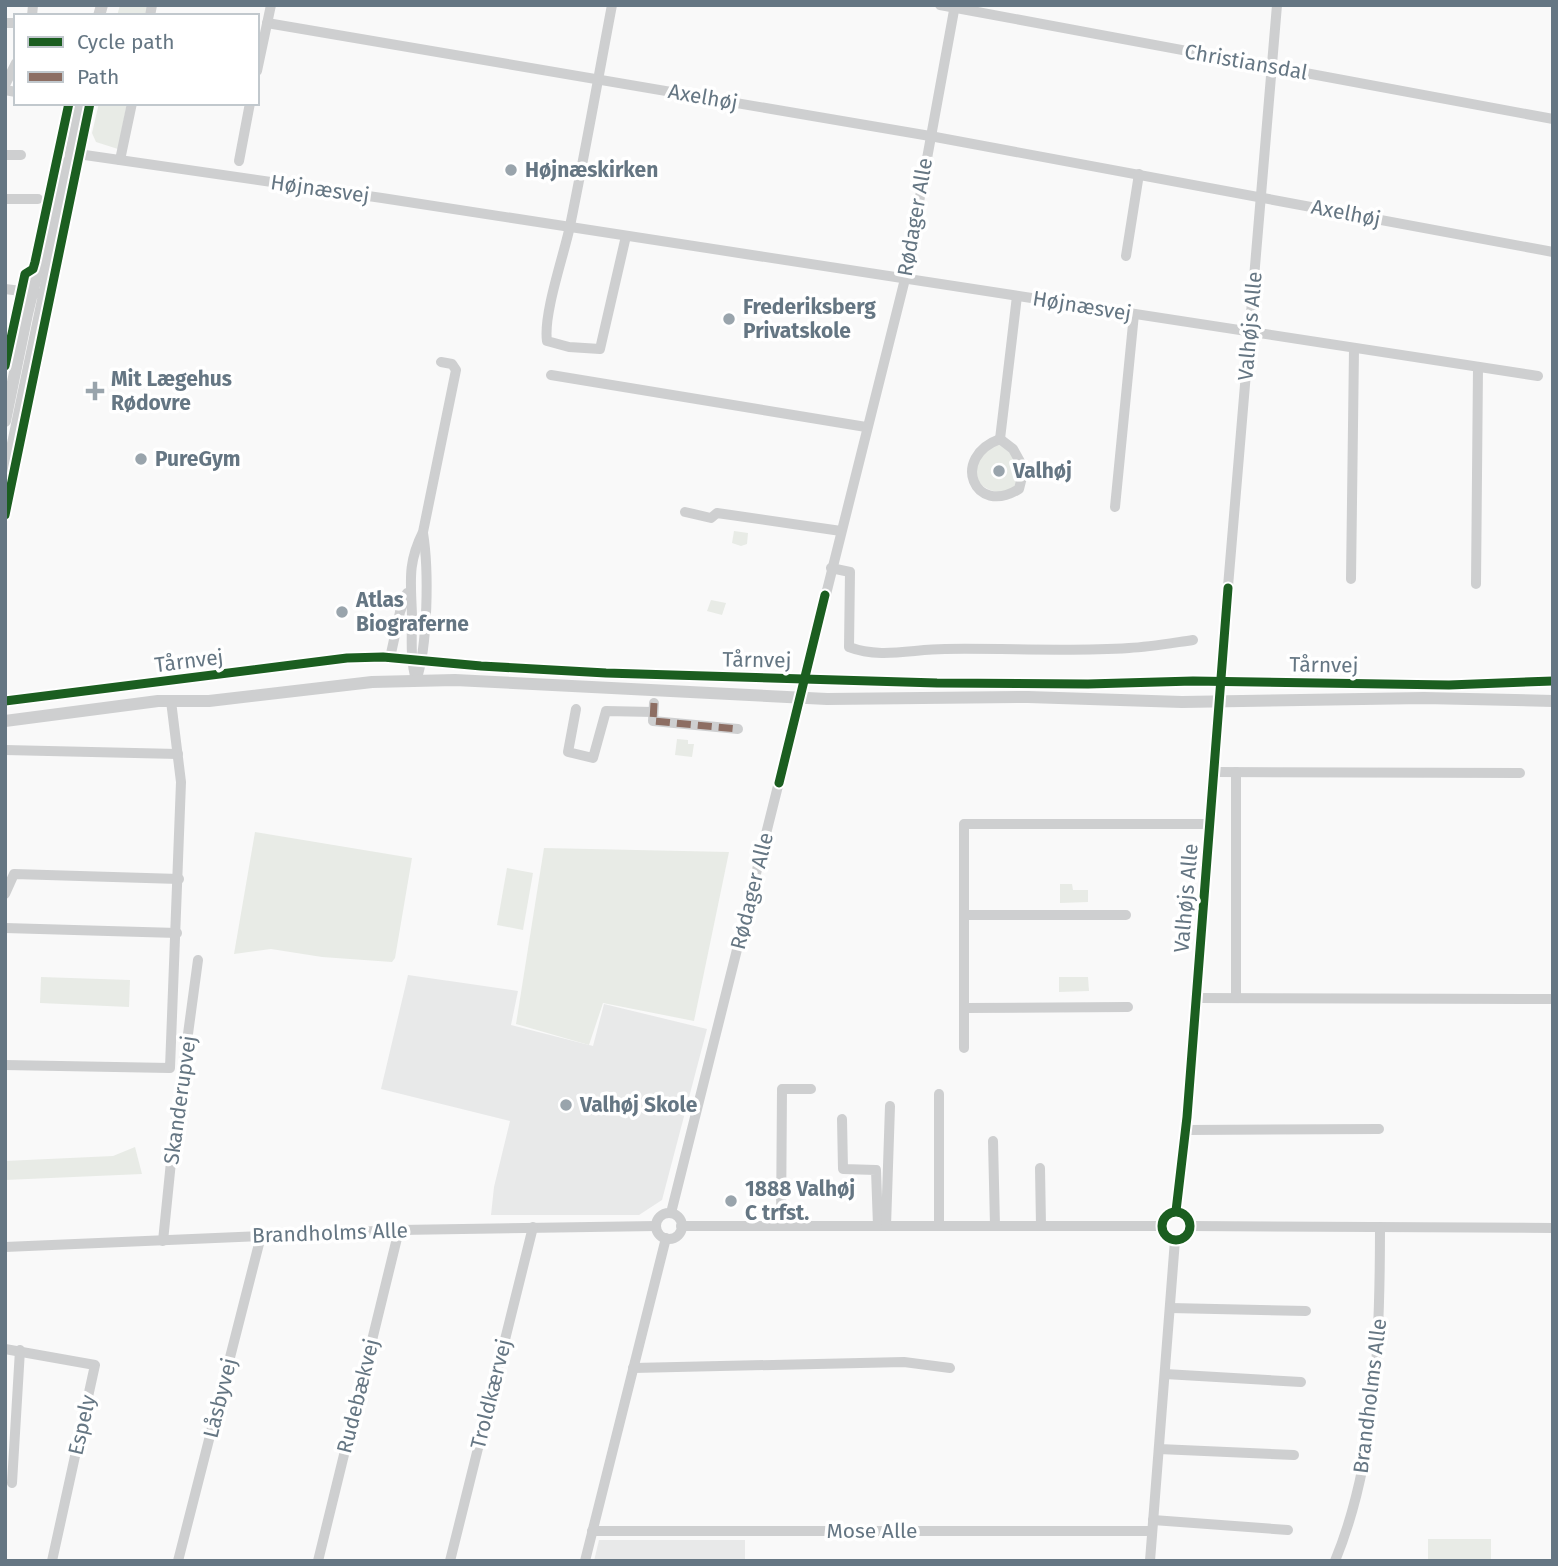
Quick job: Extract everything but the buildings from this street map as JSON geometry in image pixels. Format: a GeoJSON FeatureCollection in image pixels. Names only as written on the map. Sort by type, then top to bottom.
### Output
{"type":"FeatureCollection","features":[{"type":"Feature","properties":{"kind":"street"},"geometry":{"type":"LineString","coordinates":[[259,61],[271,5]]}},
{"type":"Feature","properties":{"kind":"street"},"geometry":{"type":"LineString","coordinates":[[612,5],[546,333],[547,341],[569,347],[600,349],[626,236]]}},
{"type":"Feature","properties":{"kind":"street","name":"Christiansdal"},"geometry":{"type":"LineString","coordinates":[[940,5],[1553,119]]}},
{"type":"Feature","properties":{"kind":"street","name":"Valhøjs Alle"},"geometry":{"type":"LineString","coordinates":[[1176,1211],[1186,1130],[1220,681],[1277,5]]}},
{"type":"Feature","properties":{"kind":"street","name":"Rødager Alle"},"geometry":{"type":"LineString","coordinates":[[671,1213],[866,426],[905,279],[954,7]]}},
{"type":"Feature","properties":{"kind":"street","name":"Axelhøj"},"geometry":{"type":"LineString","coordinates":[[267,23],[930,136],[1553,252]]}},
{"type":"Feature","properties":{"kind":"street"},"geometry":{"type":"LineString","coordinates":[[5,85],[14,67]]}},
{"type":"Feature","properties":{"kind":"street"},"geometry":{"type":"LineString","coordinates":[[5,482],[10,415],[38,293],[61,174],[71,153],[81,105]]}},
{"type":"Feature","properties":{"kind":"street"},"geometry":{"type":"LineString","coordinates":[[120,160],[132,105]]}},
{"type":"Feature","properties":{"kind":"street"},"geometry":{"type":"LineString","coordinates":[[239,161],[250,105]]}},
{"type":"Feature","properties":{"kind":"street","name":"Højnæsvej"},"geometry":{"type":"LineString","coordinates":[[71,153],[382,198],[1538,376]]}},
{"type":"Feature","properties":{"kind":"street"},"geometry":{"type":"LineString","coordinates":[[5,155],[21,155]]}},
{"type":"Feature","properties":{"kind":"street"},"geometry":{"type":"LineString","coordinates":[[1126,256],[1139,174]]}},
{"type":"Feature","properties":{"kind":"street"},"geometry":{"type":"LineString","coordinates":[[5,199],[38,199]]}},
{"type":"Feature","properties":{"kind":"street"},"geometry":{"type":"LineString","coordinates":[[5,289],[38,293]]}},
{"type":"Feature","properties":{"kind":"street"},"geometry":{"type":"LineString","coordinates":[[1000,439],[1017,296]]}},
{"type":"Feature","properties":{"kind":"street"},"geometry":{"type":"LineString","coordinates":[[1115,507],[1134,314]]}},
{"type":"Feature","properties":{"kind":"street"},"geometry":{"type":"LineString","coordinates":[[1351,579],[1354,349]]}},
{"type":"Feature","properties":{"kind":"street"},"geometry":{"type":"LineString","coordinates":[[417,661],[409,590],[413,551],[423,532],[456,370],[452,364],[441,362]]}},
{"type":"Feature","properties":{"kind":"street"},"geometry":{"type":"LineString","coordinates":[[1476,584],[1478,367]]}},
{"type":"Feature","properties":{"kind":"street"},"geometry":{"type":"LineString","coordinates":[[551,375],[866,426]]}},
{"type":"Feature","properties":{"kind":"street"},"geometry":{"type":"LineString","coordinates":[[1000,439],[1013,449],[1024,469],[1019,489],[1000,497],[986,495],[977,489],[971,478],[978,451],[988,443],[1000,439]]}},
{"type":"Feature","properties":{"kind":"street"},"geometry":{"type":"LineString","coordinates":[[685,512],[711,518],[717,513],[841,531]]}},
{"type":"Feature","properties":{"kind":"street"},"geometry":{"type":"LineString","coordinates":[[416,681],[426,554],[423,532]]}},
{"type":"Feature","properties":{"kind":"street"},"geometry":{"type":"LineString","coordinates":[[831,568],[850,572],[849,647],[863,652],[901,653],[917,649],[1129,648],[1193,640]]}},
{"type":"Feature","properties":{"kind":"street"},"geometry":{"type":"LineString","coordinates":[[390,658],[400,612],[409,590]]}},
{"type":"Feature","properties":{"kind":"street","name":"Tårnvej"},"geometry":{"type":"LineString","coordinates":[[5,701],[347,659],[390,658],[606,673],[1017,684],[1220,681],[1449,685],[1553,681]]}},
{"type":"Feature","properties":{"kind":"street","name":"Tårnvej"},"geometry":{"type":"LineString","coordinates":[[5,722],[171,701],[209,701],[338,685],[416,681],[507,682],[800,699],[1028,697],[1219,702],[1424,698],[1553,701]]}},
{"type":"Feature","properties":{"kind":"street"},"geometry":{"type":"LineString","coordinates":[[5,1065],[170,1068],[181,782],[171,701]]}},
{"type":"Feature","properties":{"kind":"street"},"geometry":{"type":"LineString","coordinates":[[576,709],[568,752],[593,758],[606,711],[654,708],[653,721],[738,729]]}},
{"type":"Feature","properties":{"kind":"street"},"geometry":{"type":"LineString","coordinates":[[5,750],[178,754]]}},
{"type":"Feature","properties":{"kind":"street"},"geometry":{"type":"LineString","coordinates":[[1214,772],[1520,773]]}},
{"type":"Feature","properties":{"kind":"street"},"geometry":{"type":"LineString","coordinates":[[1236,772],[1236,998]]}},
{"type":"Feature","properties":{"kind":"street","name":"Valhøjs Alle"},"geometry":{"type":"LineString","coordinates":[[964,1048],[964,824],[1210,824]]}},
{"type":"Feature","properties":{"kind":"street"},"geometry":{"type":"LineString","coordinates":[[5,894],[14,874],[179,879]]}},
{"type":"Feature","properties":{"kind":"street"},"geometry":{"type":"LineString","coordinates":[[964,915],[1126,915]]}},
{"type":"Feature","properties":{"kind":"street"},"geometry":{"type":"LineString","coordinates":[[5,928],[177,933]]}},
{"type":"Feature","properties":{"kind":"street","name":"Skanderupvej"},"geometry":{"type":"LineString","coordinates":[[163,1241],[198,960]]}},
{"type":"Feature","properties":{"kind":"street"},"geometry":{"type":"LineString","coordinates":[[1196,998],[1553,999]]}},
{"type":"Feature","properties":{"kind":"street"},"geometry":{"type":"LineString","coordinates":[[964,1008],[1128,1007]]}},
{"type":"Feature","properties":{"kind":"street"},"geometry":{"type":"LineString","coordinates":[[781,1226],[782,1089],[811,1089]]}},
{"type":"Feature","properties":{"kind":"street"},"geometry":{"type":"LineString","coordinates":[[939,1094],[939,1226]]}},
{"type":"Feature","properties":{"kind":"street"},"geometry":{"type":"LineString","coordinates":[[882,1226],[890,1106]]}},
{"type":"Feature","properties":{"kind":"street"},"geometry":{"type":"LineString","coordinates":[[842,1119],[843,1169],[876,1170],[882,1226]]}},
{"type":"Feature","properties":{"kind":"street"},"geometry":{"type":"LineString","coordinates":[[1186,1130],[1379,1129]]}},
{"type":"Feature","properties":{"kind":"street"},"geometry":{"type":"LineString","coordinates":[[993,1141],[995,1226]]}},
{"type":"Feature","properties":{"kind":"street"},"geometry":{"type":"LineString","coordinates":[[1040,1168],[1041,1226]]}},
{"type":"Feature","properties":{"kind":"street"},"geometry":{"type":"LineString","coordinates":[[1176,1211],[1186,1216],[1190,1226],[1186,1237],[1175,1240],[1166,1236],[1161,1226],[1166,1215],[1176,1211]]}},
{"type":"Feature","properties":{"kind":"street"},"geometry":{"type":"LineString","coordinates":[[671,1213],[678,1217],[681,1226],[675,1237],[666,1238],[659,1234],[656,1226],[660,1216],[671,1213]]}},
{"type":"Feature","properties":{"kind":"street","name":"Brandholms Alle"},"geometry":{"type":"LineString","coordinates":[[5,1247],[399,1230],[656,1226]]}},
{"type":"Feature","properties":{"kind":"street"},"geometry":{"type":"LineString","coordinates":[[681,1226],[1161,1226]]}},
{"type":"Feature","properties":{"kind":"street"},"geometry":{"type":"LineString","coordinates":[[1190,1226],[1553,1228]]}},
{"type":"Feature","properties":{"kind":"street","name":"Troldkærvej"},"geometry":{"type":"LineString","coordinates":[[450,1561],[533,1227]]}},
{"type":"Feature","properties":{"kind":"street","name":"Brandholms Alle"},"geometry":{"type":"LineString","coordinates":[[1335,1561],[1360,1480],[1376,1370],[1380,1332],[1380,1227]]}},
{"type":"Feature","properties":{"kind":"street","name":"Rudebækvej"},"geometry":{"type":"LineString","coordinates":[[318,1561],[399,1230]]}},
{"type":"Feature","properties":{"kind":"street","name":"Låsbyvej"},"geometry":{"type":"LineString","coordinates":[[178,1561],[261,1236]]}},
{"type":"Feature","properties":{"kind":"street"},"geometry":{"type":"LineString","coordinates":[[585,1561],[666,1238]]}},
{"type":"Feature","properties":{"kind":"street"},"geometry":{"type":"LineString","coordinates":[[1150,1561],[1175,1240]]}},
{"type":"Feature","properties":{"kind":"street"},"geometry":{"type":"LineString","coordinates":[[1170,1308],[1306,1311]]}},
{"type":"Feature","properties":{"kind":"street","name":"Espely"},"geometry":{"type":"LineString","coordinates":[[5,1349],[95,1364],[52,1561]]}},
{"type":"Feature","properties":{"kind":"street"},"geometry":{"type":"LineString","coordinates":[[12,1483],[20,1350]]}},
{"type":"Feature","properties":{"kind":"street"},"geometry":{"type":"LineString","coordinates":[[632,1368],[904,1362],[950,1368]]}},
{"type":"Feature","properties":{"kind":"street"},"geometry":{"type":"LineString","coordinates":[[1165,1374],[1301,1382]]}},
{"type":"Feature","properties":{"kind":"street"},"geometry":{"type":"LineString","coordinates":[[1159,1449],[1294,1455]]}},
{"type":"Feature","properties":{"kind":"street"},"geometry":{"type":"LineString","coordinates":[[1153,1525],[1288,1530]]}},
{"type":"Feature","properties":{"kind":"street","name":"Mose Alle"},"geometry":{"type":"LineString","coordinates":[[592,1531],[1153,1525]]}},
{"type":"Feature","properties":{"kind":"shaded area"},"geometry":{"type":"Polygon","coordinates":[[[120,5],[148,5],[146,14],[118,14],[120,5]]]}},
{"type":"Feature","properties":{"kind":"shaded area"},"geometry":{"type":"Polygon","coordinates":[[[99,105],[127,105],[118,149],[96,142],[92,133],[99,105]]]}},
{"type":"Feature","properties":{"kind":"shaded area"},"geometry":{"type":"Polygon","coordinates":[[[998,443],[1011,452],[1021,470],[1015,488],[1003,491],[988,489],[975,478],[981,457],[998,443]]]}},
{"type":"Feature","properties":{"kind":"shaded area"},"geometry":{"type":"Polygon","coordinates":[[[734,531],[748,533],[747,544],[741,546],[732,543],[734,531]]]}},
{"type":"Feature","properties":{"kind":"shaded area"},"geometry":{"type":"Polygon","coordinates":[[[711,600],[726,603],[722,615],[707,611],[711,600]]]}},
{"type":"Feature","properties":{"kind":"shaded area"},"geometry":{"type":"Polygon","coordinates":[[[677,739],[688,740],[688,744],[694,744],[692,757],[675,755],[677,739]]]}},
{"type":"Feature","properties":{"kind":"shaded area"},"geometry":{"type":"Polygon","coordinates":[[[255,832],[412,858],[395,958],[392,962],[322,957],[271,949],[234,954],[255,832]]]}},
{"type":"Feature","properties":{"kind":"shaded area"},"geometry":{"type":"Polygon","coordinates":[[[544,848],[729,852],[694,1021],[603,1003],[589,1045],[516,1024],[544,848]]]}},
{"type":"Feature","properties":{"kind":"shaded area"},"geometry":{"type":"Polygon","coordinates":[[[507,868],[533,873],[523,930],[497,925],[507,868]]]}},
{"type":"Feature","properties":{"kind":"shaded area"},"geometry":{"type":"Polygon","coordinates":[[[1060,884],[1072,884],[1073,890],[1088,890],[1088,902],[1060,903],[1060,884]]]}},
{"type":"Feature","properties":{"kind":"shaded area","name":"Valhøj Skole"},"geometry":{"type":"Polygon","coordinates":[[[408,975],[518,991],[511,1025],[593,1046],[604,1004],[707,1029],[662,1200],[639,1215],[491,1215],[494,1187],[510,1121],[381,1089],[408,975]]]}},
{"type":"Feature","properties":{"kind":"shaded area"},"geometry":{"type":"Polygon","coordinates":[[[41,977],[130,980],[129,1007],[40,1003],[41,977]]]}},
{"type":"Feature","properties":{"kind":"shaded area"},"geometry":{"type":"Polygon","coordinates":[[[1059,977],[1088,977],[1089,991],[1059,992],[1059,977]]]}},
{"type":"Feature","properties":{"kind":"shaded area"},"geometry":{"type":"Polygon","coordinates":[[[135,1147],[142,1174],[5,1180],[5,1161],[113,1156],[135,1147]]]}},
{"type":"Feature","properties":{"kind":"shaded area"},"geometry":{"type":"Polygon","coordinates":[[[1428,1539],[1491,1539],[1491,1561],[1428,1561],[1428,1539]]]}},
{"type":"Feature","properties":{"kind":"shaded area"},"geometry":{"type":"Polygon","coordinates":[[[599,1540],[745,1540],[745,1561],[594,1561],[599,1540]]]}},
{"type":"Feature","properties":{"kind":"marked path"},"geometry":{"type":"LineString","coordinates":[[654,703],[653,721],[738,729]]}},
{"type":"Feature","properties":{"kind":"cycle path"},"geometry":{"type":"LineString","coordinates":[[5,366],[25,274],[33,269],[35,262],[69,105]]}},
{"type":"Feature","properties":{"kind":"cycle path"},"geometry":{"type":"LineString","coordinates":[[5,515],[90,105]]}},
{"type":"Feature","properties":{"kind":"cycle path"},"geometry":{"type":"LineString","coordinates":[[1176,1211],[1187,1117],[1228,588]]}},
{"type":"Feature","properties":{"kind":"cycle path"},"geometry":{"type":"LineString","coordinates":[[779,783],[825,595]]}},
{"type":"Feature","properties":{"kind":"cycle path"},"geometry":{"type":"LineString","coordinates":[[5,701],[347,658],[383,657],[606,673],[937,683],[1088,684],[1193,681],[1449,685],[1553,681]]}},
{"type":"Feature","properties":{"kind":"cycle path"},"geometry":{"type":"LineString","coordinates":[[1176,1212],[1186,1216],[1190,1226],[1186,1236],[1176,1240],[1166,1236],[1162,1226],[1166,1216],[1176,1212]]}},
{"type":"Feature","properties":{"kind":"place","name":"Højnæskirken"},"geometry":{"type":"Point","coordinates":[511,170]}},
{"type":"Feature","properties":{"kind":"place","name":"Frederiksberg Privatskole"},"geometry":{"type":"Point","coordinates":[729,319]}},
{"type":"Feature","properties":{"kind":"place","name":"Mit Lægehus Rødovre"},"geometry":{"type":"Point","coordinates":[95,391]}},
{"type":"Feature","properties":{"kind":"place","name":"PureGym"},"geometry":{"type":"Point","coordinates":[141,459]}},
{"type":"Feature","properties":{"kind":"place","name":"Valhøj"},"geometry":{"type":"Point","coordinates":[999,471]}},
{"type":"Feature","properties":{"kind":"place","name":"Atlas Biograferne"},"geometry":{"type":"Point","coordinates":[342,612]}},
{"type":"Feature","properties":{"kind":"place","name":"Valhøj Skole"},"geometry":{"type":"Point","coordinates":[566,1105]}},
{"type":"Feature","properties":{"kind":"place","name":"1888 Valhøj C trfst."},"geometry":{"type":"Point","coordinates":[731,1201]}}]}
